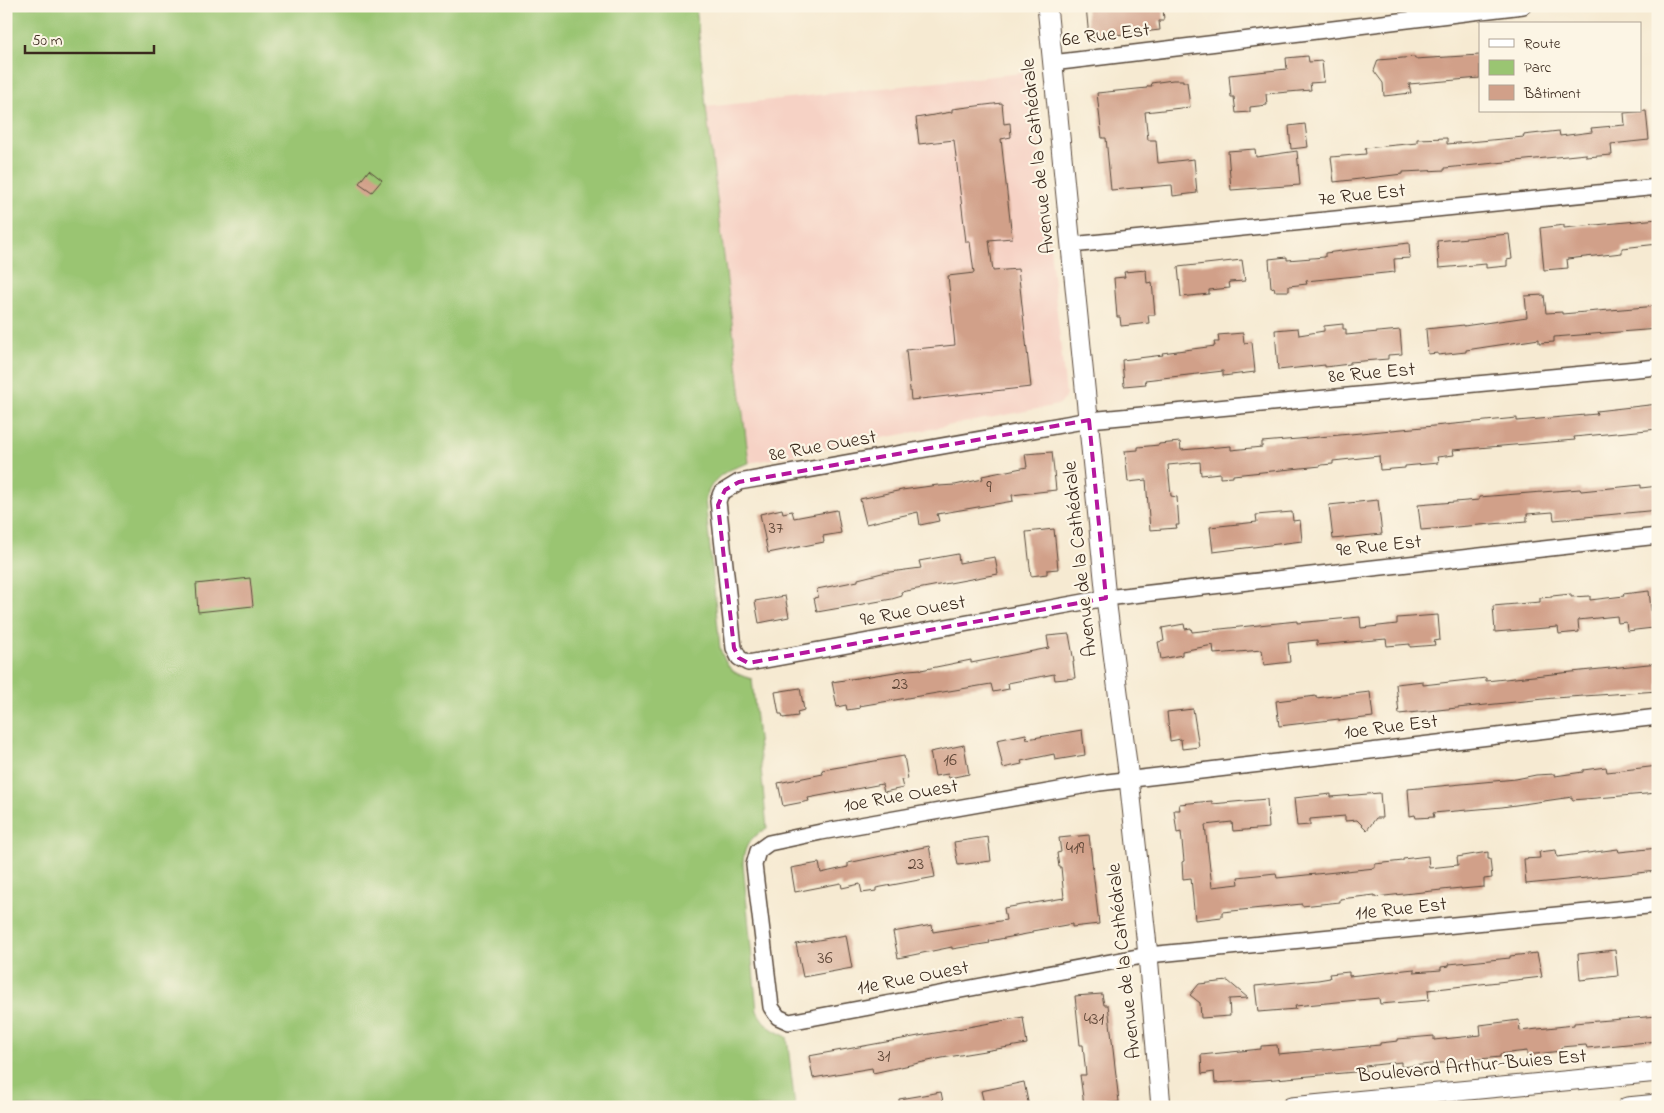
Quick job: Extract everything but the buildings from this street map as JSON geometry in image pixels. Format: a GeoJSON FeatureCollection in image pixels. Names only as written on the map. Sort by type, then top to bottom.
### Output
{"type":"FeatureCollection","features":[{"type":"Feature","properties":{"kind":"street","name":"Avenue de la Cathédrale"},"geometry":{"type":"LineString","coordinates":[[1047,6],[1106,598],[1129,779],[1148,955],[1161,1107]]}},
{"type":"Feature","properties":{"kind":"street","name":"6e Rue Est"},"geometry":{"type":"LineString","coordinates":[[1052,62],[1523,6]]}},
{"type":"Feature","properties":{"kind":"street","name":"7e Rue Est"},"geometry":{"type":"LineString","coordinates":[[1071,245],[1658,187]]}},
{"type":"Feature","properties":{"kind":"street","name":"8e Rue Est"},"geometry":{"type":"LineString","coordinates":[[1089,420],[1658,367]]}},
{"type":"Feature","properties":{"kind":"street","name":"8e Rue Ouest"},"geometry":{"type":"LineString","coordinates":[[734,648],[718,501],[721,493],[725,490],[739,482],[1089,420]]}},
{"type":"Feature","properties":{"kind":"street","name":"9e Rue Est"},"geometry":{"type":"LineString","coordinates":[[1106,598],[1658,536]]}},
{"type":"Feature","properties":{"kind":"street","name":"9e Rue Ouest"},"geometry":{"type":"LineString","coordinates":[[734,648],[739,658],[748,663],[1106,598]]}},
{"type":"Feature","properties":{"kind":"street","name":"10e Rue Est"},"geometry":{"type":"LineString","coordinates":[[1129,779],[1658,717]]}},
{"type":"Feature","properties":{"kind":"street","name":"10e Rue Ouest"},"geometry":{"type":"LineString","coordinates":[[760,926],[754,866],[758,851],[769,843],[831,830],[1129,779]]}},
{"type":"Feature","properties":{"kind":"street","name":"11e Rue Est"},"geometry":{"type":"LineString","coordinates":[[1148,955],[1658,905]]}},
{"type":"Feature","properties":{"kind":"street","name":"11e Rue Ouest"},"geometry":{"type":"LineString","coordinates":[[760,926],[771,1006],[778,1017],[789,1022],[1148,955]]}},
{"type":"Feature","properties":{"kind":"street","name":"Boulevard Arthur-Buies Est"},"geometry":{"type":"LineString","coordinates":[[1291,1107],[1658,1072]]}},
{"type":"Feature","properties":{"kind":"street"},"geometry":{"type":"LineString","coordinates":[[1627,1107],[1658,1104]]}},
{"type":"Feature","properties":{"kind":"highlighted area"},"geometry":{"type":"Polygon","coordinates":[[[1089,420],[1106,598],[748,663],[739,658],[734,648],[718,505],[725,490],[739,482],[1089,420]]]}},
{"type":"Feature","properties":{"kind":"shaded area"},"geometry":{"type":"Polygon","coordinates":[[[1031,72],[1066,395],[1063,401],[1058,405],[749,463],[706,107],[1031,72]]]}},
{"type":"Feature","properties":{"kind":"green space"},"geometry":{"type":"Polygon","coordinates":[[[6,6],[696,6],[706,107],[749,463],[727,471],[717,479],[712,484],[705,499],[720,648],[725,660],[734,672],[752,679],[767,828],[756,835],[749,843],[743,864],[757,1011],[769,1027],[787,1037],[795,1107],[6,1107],[6,6]]]}}]}
